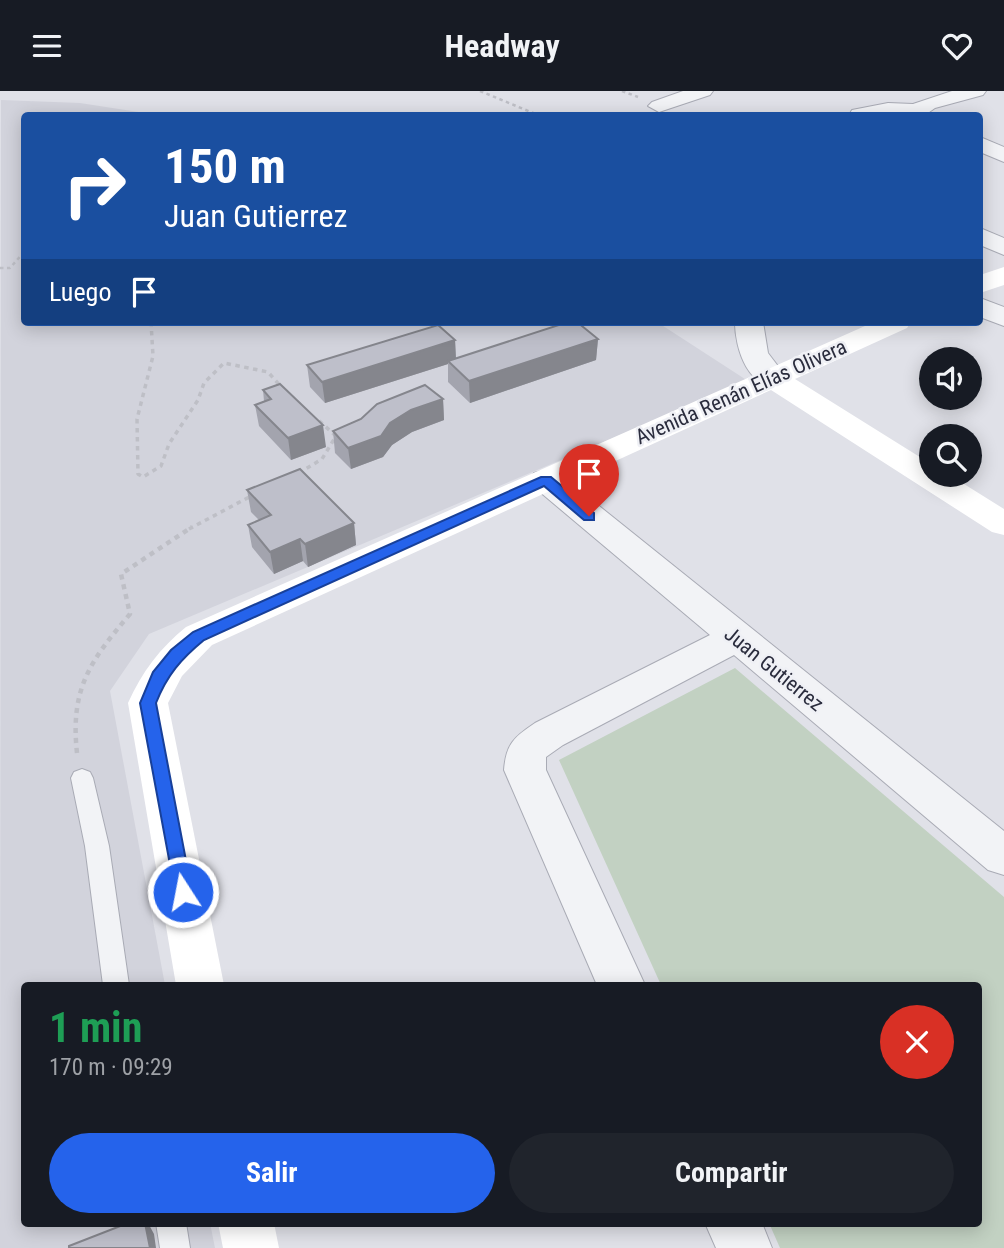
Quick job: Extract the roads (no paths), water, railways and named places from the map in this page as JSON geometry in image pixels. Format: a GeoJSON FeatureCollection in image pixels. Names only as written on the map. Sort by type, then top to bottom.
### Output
{"type":"FeatureCollection","features":[{"type":"Feature","properties":{"kind":"street"},"geometry":{"type":"LineString","coordinates":[[659,106],[703,91]]}},
{"type":"Feature","properties":{"kind":"street"},"geometry":{"type":"LineString","coordinates":[[918,112],[928,104],[976,91]]}},
{"type":"Feature","properties":{"kind":"street"},"geometry":{"type":"LineString","coordinates":[[874,112],[888,109],[910,112]]}},
{"type":"Feature","properties":{"kind":"street"},"geometry":{"type":"LineString","coordinates":[[983,145],[1004,155]]}},
{"type":"Feature","properties":{"kind":"street"},"geometry":{"type":"LineString","coordinates":[[983,237],[1004,247]]}},
{"type":"Feature","properties":{"kind":"street"},"geometry":{"type":"LineString","coordinates":[[983,284],[1004,275]]}},
{"type":"Feature","properties":{"kind":"street"},"geometry":{"type":"LineString","coordinates":[[983,308],[1004,318]]}},
{"type":"Feature","properties":{"kind":"street"},"geometry":{"type":"LineString","coordinates":[[750,326],[749,341],[754,359],[772,378],[1004,524]]}},
{"type":"Feature","properties":{"kind":"street","name":"Avenida Renán Elías Olivera"},"geometry":{"type":"LineString","coordinates":[[199,982],[148,703],[159,676],[177,653],[199,636],[888,326]]}},
{"type":"Feature","properties":{"kind":"street","name":"Juan Gutierrez"},"geometry":{"type":"LineString","coordinates":[[546,480],[1004,857]]}},
{"type":"Feature","properties":{"kind":"street"},"geometry":{"type":"LineString","coordinates":[[620,982],[525,769],[526,750],[549,734],[736,638]]}},
{"type":"Feature","properties":{"kind":"street"},"geometry":{"type":"LineString","coordinates":[[247,1227],[251,1248]]}},
{"type":"Feature","properties":{"kind":"street"},"geometry":{"type":"LineString","coordinates":[[735,1227],[744,1248]]}},
{"type":"Feature","properties":{"kind":"lane"},"geometry":{"type":"LineString","coordinates":[[82,778],[97,846],[116,982]]}},
{"type":"Feature","properties":{"kind":"lane"},"geometry":{"type":"LineString","coordinates":[[172,1227],[175,1248]]}}]}
